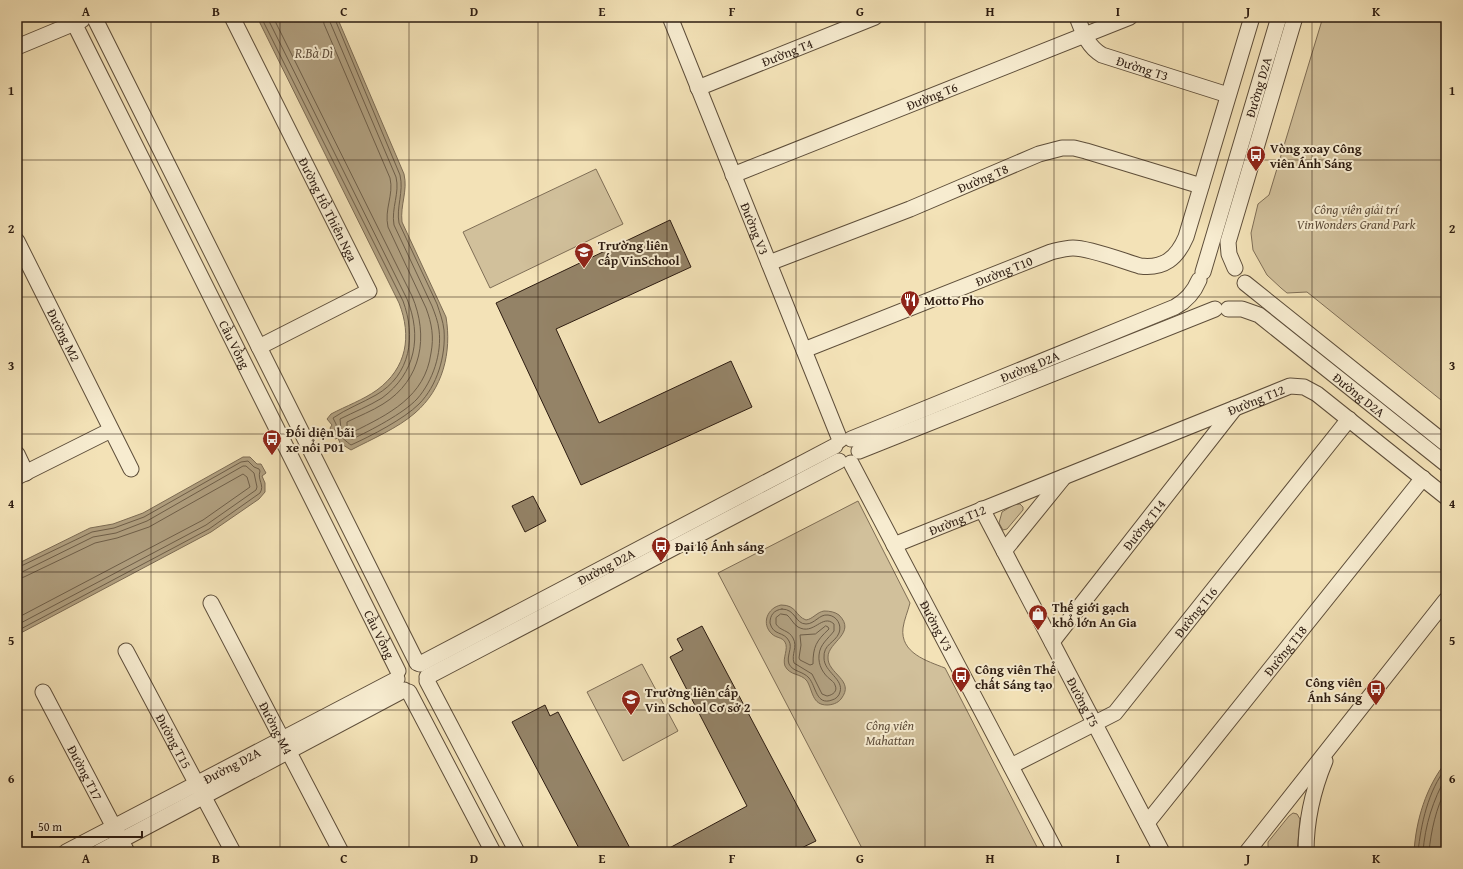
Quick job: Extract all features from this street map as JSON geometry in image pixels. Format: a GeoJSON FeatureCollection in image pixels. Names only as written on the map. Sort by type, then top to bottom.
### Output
{"type":"FeatureCollection","features":[{"type":"Feature","properties":{"kind":"street"},"geometry":{"type":"LineString","coordinates":[[17,47],[73,20],[88,17]]}},
{"type":"Feature","properties":{"kind":"street","name":"Cầu Vồng"},"geometry":{"type":"LineString","coordinates":[[94,17],[423,672],[518,852]]}},
{"type":"Feature","properties":{"kind":"street","name":"Đường Hồ Thiên Nga"},"geometry":{"type":"LineString","coordinates":[[232,17],[369,291],[259,346]]}},
{"type":"Feature","properties":{"kind":"street","name":"Đường V3"},"geometry":{"type":"LineString","coordinates":[[670,17],[768,263],[846,450],[894,545],[1056,852]]}},
{"type":"Feature","properties":{"kind":"street","name":"Đường T4"},"geometry":{"type":"LineString","coordinates":[[698,88],[876,17]]}},
{"type":"Feature","properties":{"kind":"street","name":"Đường T3"},"geometry":{"type":"LineString","coordinates":[[1077,17],[1084,35],[1094,49],[1102,55],[1228,95]]}},
{"type":"Feature","properties":{"kind":"street","name":"Đường T6"},"geometry":{"type":"LineString","coordinates":[[733,175],[1130,17]]}},
{"type":"Feature","properties":{"kind":"street"},"geometry":{"type":"LineString","coordinates":[[1201,186],[1252,17]]}},
{"type":"Feature","properties":{"kind":"street","name":"Đường D2A"},"geometry":{"type":"LineString","coordinates":[[423,672],[846,450],[1175,307],[1185,301],[1190,296],[1201,276],[1279,17]]}},
{"type":"Feature","properties":{"kind":"street","name":"Đường D2A"},"geometry":{"type":"LineString","coordinates":[[1235,268],[1229,254],[1228,242],[1293,18]]}},
{"type":"Feature","properties":{"kind":"street","name":"Cầu Vồng"},"geometry":{"type":"LineString","coordinates":[[73,20],[402,683],[493,852]]}},
{"type":"Feature","properties":{"kind":"street","name":"Đường T8"},"geometry":{"type":"LineString","coordinates":[[768,263],[910,209],[1038,154],[1062,148],[1074,148],[1086,151],[1201,186]]}},
{"type":"Feature","properties":{"kind":"street","name":"Đường T10"},"geometry":{"type":"LineString","coordinates":[[804,350],[1051,252],[1062,249],[1075,248],[1086,250],[1148,268],[1164,264],[1178,253],[1182,245],[1201,186]]}},
{"type":"Feature","properties":{"kind":"street","name":"Đường M2"},"geometry":{"type":"LineString","coordinates":[[17,241],[131,469]]}},
{"type":"Feature","properties":{"kind":"street"},"geometry":{"type":"LineString","coordinates":[[1217,264],[1227,264],[1235,268],[1242,276],[1245,284],[1245,291],[1240,301],[1235,306],[1222,309],[1207,305],[1202,300],[1198,290],[1201,276],[1208,267],[1217,264]]}},
{"type":"Feature","properties":{"kind":"street","name":"Đường D2A"},"geometry":{"type":"LineString","coordinates":[[1245,284],[1446,444]]}},
{"type":"Feature","properties":{"kind":"street","name":"Đường D2A"},"geometry":{"type":"LineString","coordinates":[[846,450],[1222,309],[1242,309],[1258,316],[1446,464]]}},
{"type":"Feature","properties":{"kind":"street","name":"Đường T12"},"geometry":{"type":"LineString","coordinates":[[894,545],[1283,388],[1297,386],[1311,390],[1446,497]]}},
{"type":"Feature","properties":{"kind":"street","name":"Đường T14"},"geometry":{"type":"LineString","coordinates":[[1052,642],[1236,407]]}},
{"type":"Feature","properties":{"kind":"street","name":"Đường T16"},"geometry":{"type":"LineString","coordinates":[[1011,766],[1115,713],[1349,420]]}},
{"type":"Feature","properties":{"kind":"street"},"geometry":{"type":"LineString","coordinates":[[17,454],[22,475],[111,430]]}},
{"type":"Feature","properties":{"kind":"street","name":"Đường T12"},"geometry":{"type":"LineString","coordinates":[[1004,551],[1064,476]]}},
{"type":"Feature","properties":{"kind":"street","name":"Đường T18"},"geometry":{"type":"LineString","coordinates":[[1147,823],[1423,478]]}},
{"type":"Feature","properties":{"kind":"street","name":"Đường T5"},"geometry":{"type":"LineString","coordinates":[[982,510],[1162,852]]}},
{"type":"Feature","properties":{"kind":"street"},"geometry":{"type":"LineString","coordinates":[[1252,849],[1335,740],[1446,600]]}},
{"type":"Feature","properties":{"kind":"street","name":"Đường M4"},"geometry":{"type":"LineString","coordinates":[[211,603],[341,852]]}},
{"type":"Feature","properties":{"kind":"street","name":"Đường T15"},"geometry":{"type":"LineString","coordinates":[[126,651],[233,852]]}},
{"type":"Feature","properties":{"kind":"street"},"geometry":{"type":"LineString","coordinates":[[407,663],[423,672],[423,688],[419,691],[402,683],[400,667],[407,663]]}},
{"type":"Feature","properties":{"kind":"street","name":"Đường D2A"},"geometry":{"type":"LineString","coordinates":[[66,852],[282,739],[402,683]]}},
{"type":"Feature","properties":{"kind":"street","name":"Đường D2A"},"geometry":{"type":"LineString","coordinates":[[99,852],[124,846],[204,797],[288,752],[402,683]]}},
{"type":"Feature","properties":{"kind":"street","name":"Đường T17"},"geometry":{"type":"LineString","coordinates":[[43,692],[124,846]]}},
{"type":"Feature","properties":{"kind":"street"},"geometry":{"type":"LineString","coordinates":[[1306,852],[1309,817],[1314,792],[1324,762],[1335,740]]}},
{"type":"Feature","properties":{"kind":"green space","name":"Công viên giải trí VinWonders Grand Park"},"geometry":{"type":"Polygon","coordinates":[[[1323,17],[1446,17],[1446,404],[1307,292],[1287,293],[1267,275],[1253,250],[1251,233],[1258,204],[1269,195],[1323,17]]]}},
{"type":"Feature","properties":{"kind":"green space"},"geometry":{"type":"Polygon","coordinates":[[[596,169],[623,224],[490,288],[463,232],[596,169]]]}},
{"type":"Feature","properties":{"kind":"green space","name":"Công viên Mahattan"},"geometry":{"type":"Polygon","coordinates":[[[858,501],[910,603],[903,628],[903,637],[906,644],[916,655],[945,668],[1037,847],[1027,852],[864,852],[718,573],[858,501]]]}},
{"type":"Feature","properties":{"kind":"green space"},"geometry":{"type":"Polygon","coordinates":[[[1015,504],[1020,504],[1023,507],[1023,510],[1007,529],[1003,530],[999,523],[1002,512],[1015,504]]]}},
{"type":"Feature","properties":{"kind":"green space"},"geometry":{"type":"Polygon","coordinates":[[[642,664],[678,731],[623,761],[587,692],[642,664]]]}},
{"type":"Feature","properties":{"kind":"green space"},"geometry":{"type":"Polygon","coordinates":[[[1293,813],[1297,814],[1300,819],[1297,852],[1270,852],[1268,842],[1293,813]]]}},
{"type":"Feature","properties":{"kind":"water","name":"R.Bà Dì"},"geometry":{"type":"Polygon","coordinates":[[[257,17],[337,17],[404,174],[405,186],[402,222],[446,317],[448,343],[443,369],[439,381],[425,403],[401,424],[351,450],[340,443],[338,438],[335,439],[330,428],[332,425],[327,419],[331,414],[372,394],[395,372],[401,362],[406,339],[403,315],[399,303],[257,17]]]}},
{"type":"Feature","properties":{"kind":"water"},"geometry":{"type":"Polygon","coordinates":[[[243,457],[250,457],[257,464],[261,464],[266,473],[262,476],[265,483],[265,492],[259,499],[211,532],[17,635],[17,564],[90,528],[113,524],[143,513],[243,457]]]}},
{"type":"Feature","properties":{"kind":"water"},"geometry":{"type":"Polygon","coordinates":[[[781,605],[790,607],[806,620],[826,611],[839,615],[844,621],[845,627],[843,632],[829,652],[828,657],[829,663],[845,687],[845,692],[837,703],[827,705],[818,703],[805,678],[793,673],[785,666],[785,642],[772,634],[766,621],[772,609],[781,605]]]}},
{"type":"Feature","properties":{"kind":"water"},"geometry":{"type":"Polygon","coordinates":[[[1446,762],[1446,852],[1414,852],[1417,828],[1423,804],[1433,782],[1446,762]]]}},
{"type":"Feature","properties":{"kind":"building"},"geometry":{"type":"Polygon","coordinates":[[[670,220],[691,267],[556,329],[599,423],[731,361],[752,407],[581,485],[496,303],[670,220]]]}},
{"type":"Feature","properties":{"kind":"building"},"geometry":{"type":"Polygon","coordinates":[[[533,496],[546,521],[525,532],[512,506],[533,496]]]}},
{"type":"Feature","properties":{"kind":"building"},"geometry":{"type":"Polygon","coordinates":[[[702,626],[816,841],[793,852],[662,852],[747,806],[670,657],[683,650],[677,639],[702,626]]]}},
{"type":"Feature","properties":{"kind":"building"},"geometry":{"type":"Polygon","coordinates":[[[545,705],[550,716],[558,712],[632,852],[581,852],[512,722],[545,705]]]}},
{"type":"Feature","properties":{"kind":"place","name":"Vòng xoay Công viên Ánh Sáng"},"geometry":{"type":"Point","coordinates":[1256,172]}},
{"type":"Feature","properties":{"kind":"place","name":"Trường liên cấp VinSchool"},"geometry":{"type":"Point","coordinates":[584,269]}},
{"type":"Feature","properties":{"kind":"place","name":"Motto Pho"},"geometry":{"type":"Point","coordinates":[910,317]}},
{"type":"Feature","properties":{"kind":"place","name":"Đối diện bãi xe nổi P01"},"geometry":{"type":"Point","coordinates":[272,456]}},
{"type":"Feature","properties":{"kind":"place","name":"Đại lộ Ánh sáng"},"geometry":{"type":"Point","coordinates":[661,563]}},
{"type":"Feature","properties":{"kind":"place","name":"Thế giới gạch khổ lớn An Gia"},"geometry":{"type":"Point","coordinates":[1038,631]}},
{"type":"Feature","properties":{"kind":"place","name":"Công viên Thể chất Sáng tạo"},"geometry":{"type":"Point","coordinates":[961,693]}},
{"type":"Feature","properties":{"kind":"place","name":"Công viên Ánh Sáng"},"geometry":{"type":"Point","coordinates":[1376,706]}},
{"type":"Feature","properties":{"kind":"place","name":"Trường liên cấp Vin School Cơ sở 2"},"geometry":{"type":"Point","coordinates":[631,716]}}]}
